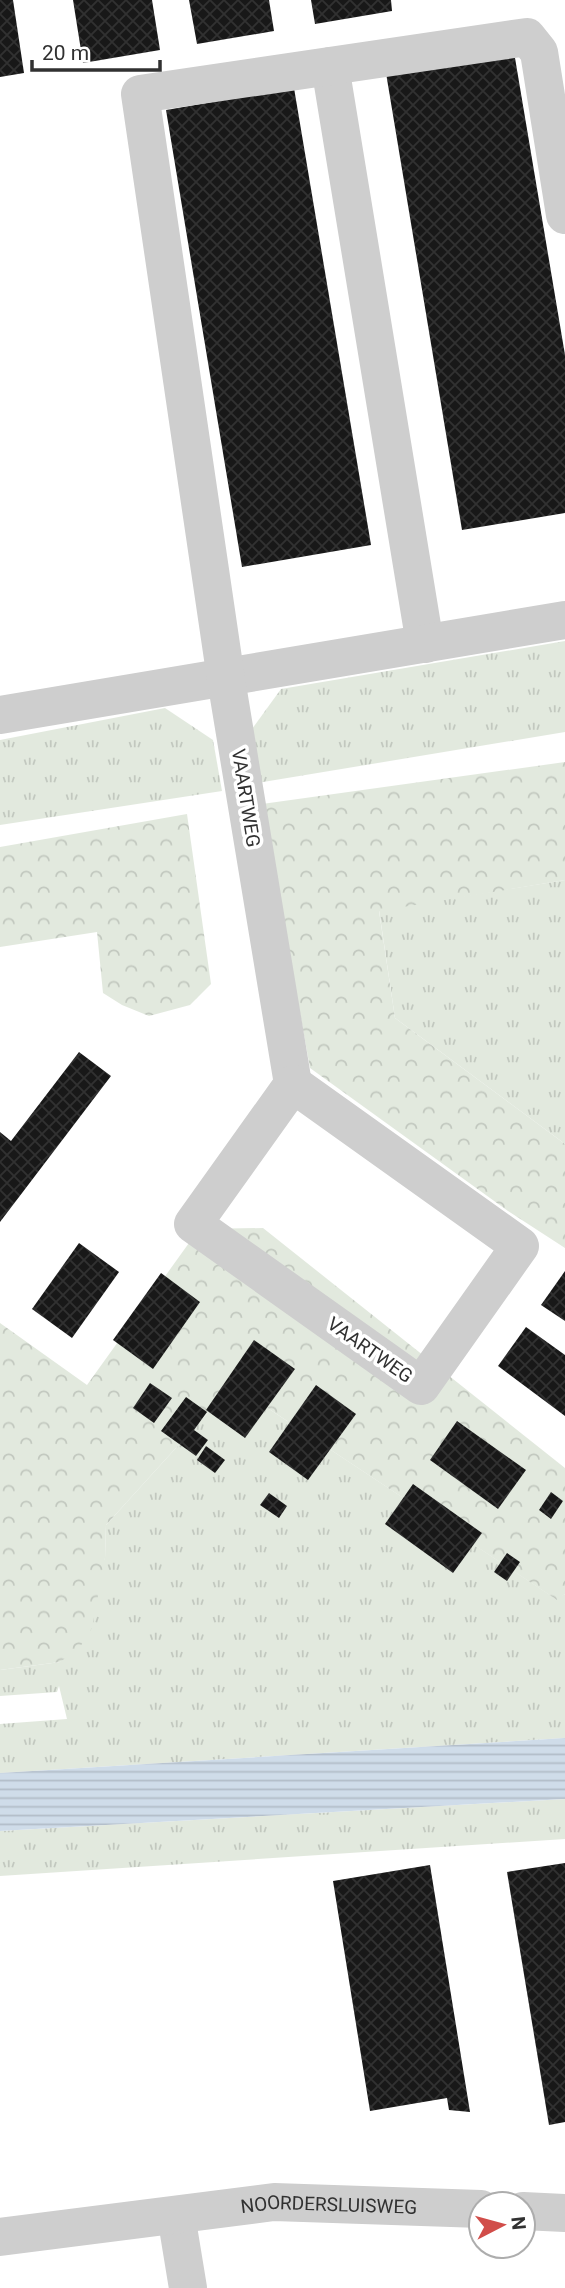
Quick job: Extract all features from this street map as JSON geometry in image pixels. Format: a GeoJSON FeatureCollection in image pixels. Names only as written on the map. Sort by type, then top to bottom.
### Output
{"type":"FeatureCollection","features":[{"type":"Feature","properties":{"kind":"street"},"geometry":{"type":"LineString","coordinates":[[425,644],[330,66],[527,37],[539,52],[565,215]]}},
{"type":"Feature","properties":{"kind":"street","name":"VAARTWEG"},"geometry":{"type":"LineString","coordinates":[[293,1084],[520,1246],[421,1386],[193,1224],[293,1084],[226,679],[140,94],[330,66]]}},
{"type":"Feature","properties":{"kind":"street"},"geometry":{"type":"LineString","coordinates":[[0,715],[565,620]]}},
{"type":"Feature","properties":{"kind":"street","name":"NOORDERSLUISWEG"},"geometry":{"type":"LineString","coordinates":[[0,2237],[274,2202],[467,2209]]}},
{"type":"Feature","properties":{"kind":"street"},"geometry":{"type":"LineString","coordinates":[[537,2212],[565,2213]]}},
{"type":"Feature","properties":{"kind":"street"},"geometry":{"type":"LineString","coordinates":[[176,2215],[188,2288]]}},
{"type":"Feature","properties":{"kind":"green space"},"geometry":{"type":"Polygon","coordinates":[[[565,641],[565,732],[257,783],[249,733],[281,689],[565,641]]]}},
{"type":"Feature","properties":{"kind":"green space"},"geometry":{"type":"Polygon","coordinates":[[[165,708],[213,740],[222,791],[0,825],[0,740],[165,708]]]}},
{"type":"Feature","properties":{"kind":"green space"},"geometry":{"type":"Polygon","coordinates":[[[565,762],[565,880],[379,911],[395,1018],[565,1144],[565,1248],[508,1211],[310,1068],[262,804],[565,762]]]}},
{"type":"Feature","properties":{"kind":"green space"},"geometry":{"type":"Polygon","coordinates":[[[187,814],[211,984],[190,1005],[149,1016],[122,1005],[103,993],[97,932],[0,947],[0,847],[187,814]]]}},
{"type":"Feature","properties":{"kind":"green space"},"geometry":{"type":"Polygon","coordinates":[[[565,880],[565,1144],[395,1018],[379,910],[565,880]]]}},
{"type":"Feature","properties":{"kind":"green space"},"geometry":{"type":"Polygon","coordinates":[[[263,1228],[565,1468],[565,1594],[557,1600],[233,1385],[106,1525],[105,1558],[92,1628],[80,1647],[60,1662],[0,1670],[0,1323],[87,1385],[199,1229],[263,1228]]]}},
{"type":"Feature","properties":{"kind":"green space"},"geometry":{"type":"Polygon","coordinates":[[[233,1385],[556,1599],[565,1594],[565,1738],[0,1773],[0,1724],[67,1719],[59,1686],[57,1692],[0,1696],[0,1670],[60,1662],[105,1558],[106,1525],[233,1385]]]}},
{"type":"Feature","properties":{"kind":"green space"},"geometry":{"type":"Polygon","coordinates":[[[565,1799],[565,1839],[0,1876],[0,1831],[565,1799]]]}},
{"type":"Feature","properties":{"kind":"water"},"geometry":{"type":"Polygon","coordinates":[[[565,1738],[565,1799],[0,1831],[0,1773],[565,1738]]]}},
{"type":"Feature","properties":{"kind":"building"},"geometry":{"type":"Polygon","coordinates":[[[0,0],[13,0],[24,73],[0,77],[0,0]]]}},
{"type":"Feature","properties":{"kind":"building"},"geometry":{"type":"Polygon","coordinates":[[[73,0],[152,0],[160,50],[83,63],[73,0]]]}},
{"type":"Feature","properties":{"kind":"building"},"geometry":{"type":"Polygon","coordinates":[[[189,0],[269,0],[274,31],[197,44],[189,0]]]}},
{"type":"Feature","properties":{"kind":"building"},"geometry":{"type":"Polygon","coordinates":[[[311,0],[391,0],[392,11],[315,24],[311,0]]]}},
{"type":"Feature","properties":{"kind":"building"},"geometry":{"type":"Polygon","coordinates":[[[514,52],[565,355],[565,513],[462,530],[386,73],[514,52]]]}},
{"type":"Feature","properties":{"kind":"building"},"geometry":{"type":"Polygon","coordinates":[[[294,88],[371,545],[242,567],[166,110],[294,88]]]}},
{"type":"Feature","properties":{"kind":"building"},"geometry":{"type":"Polygon","coordinates":[[[79,1052],[111,1076],[0,1222],[0,1132],[11,1141],[79,1052]]]}},
{"type":"Feature","properties":{"kind":"building"},"geometry":{"type":"Polygon","coordinates":[[[79,1243],[119,1272],[72,1338],[32,1309],[79,1243]]]}},
{"type":"Feature","properties":{"kind":"building"},"geometry":{"type":"Polygon","coordinates":[[[565,1271],[565,1321],[541,1305],[565,1271]]]}},
{"type":"Feature","properties":{"kind":"building"},"geometry":{"type":"Polygon","coordinates":[[[161,1273],[200,1302],[153,1369],[113,1340],[161,1273]]]}},
{"type":"Feature","properties":{"kind":"building"},"geometry":{"type":"Polygon","coordinates":[[[526,1327],[565,1355],[565,1416],[498,1366],[526,1327]]]}},
{"type":"Feature","properties":{"kind":"building"},"geometry":{"type":"Polygon","coordinates":[[[254,1340],[295,1369],[245,1438],[206,1410],[254,1340]]]}},
{"type":"Feature","properties":{"kind":"building"},"geometry":{"type":"Polygon","coordinates":[[[150,1383],[172,1398],[154,1423],[133,1408],[150,1383]]]}},
{"type":"Feature","properties":{"kind":"building"},"geometry":{"type":"Polygon","coordinates":[[[316,1385],[356,1414],[308,1480],[269,1452],[316,1385]]]}},
{"type":"Feature","properties":{"kind":"building"},"geometry":{"type":"Polygon","coordinates":[[[186,1397],[207,1412],[194,1430],[208,1440],[196,1456],[161,1431],[186,1397]]]}},
{"type":"Feature","properties":{"kind":"building"},"geometry":{"type":"Polygon","coordinates":[[[457,1421],[526,1470],[498,1509],[430,1460],[457,1421]]]}},
{"type":"Feature","properties":{"kind":"building"},"geometry":{"type":"Polygon","coordinates":[[[206,1446],[225,1460],[215,1473],[197,1460],[206,1446]]]}},
{"type":"Feature","properties":{"kind":"building"},"geometry":{"type":"Polygon","coordinates":[[[413,1484],[482,1533],[453,1573],[385,1524],[413,1484]]]}},
{"type":"Feature","properties":{"kind":"building"},"geometry":{"type":"Polygon","coordinates":[[[551,1492],[563,1501],[551,1519],[539,1510],[551,1492]]]}},
{"type":"Feature","properties":{"kind":"building"},"geometry":{"type":"Polygon","coordinates":[[[269,1493],[287,1506],[279,1518],[260,1505],[269,1493]]]}},
{"type":"Feature","properties":{"kind":"building"},"geometry":{"type":"Polygon","coordinates":[[[507,1553],[520,1562],[507,1581],[494,1572],[507,1553]]]}},
{"type":"Feature","properties":{"kind":"building"},"geometry":{"type":"Polygon","coordinates":[[[565,1863],[565,2122],[549,2125],[507,1872],[565,1863]]]}},
{"type":"Feature","properties":{"kind":"building"},"geometry":{"type":"Polygon","coordinates":[[[430,1865],[470,2112],[449,2110],[447,2098],[370,2111],[333,1881],[430,1865]]]}}]}
